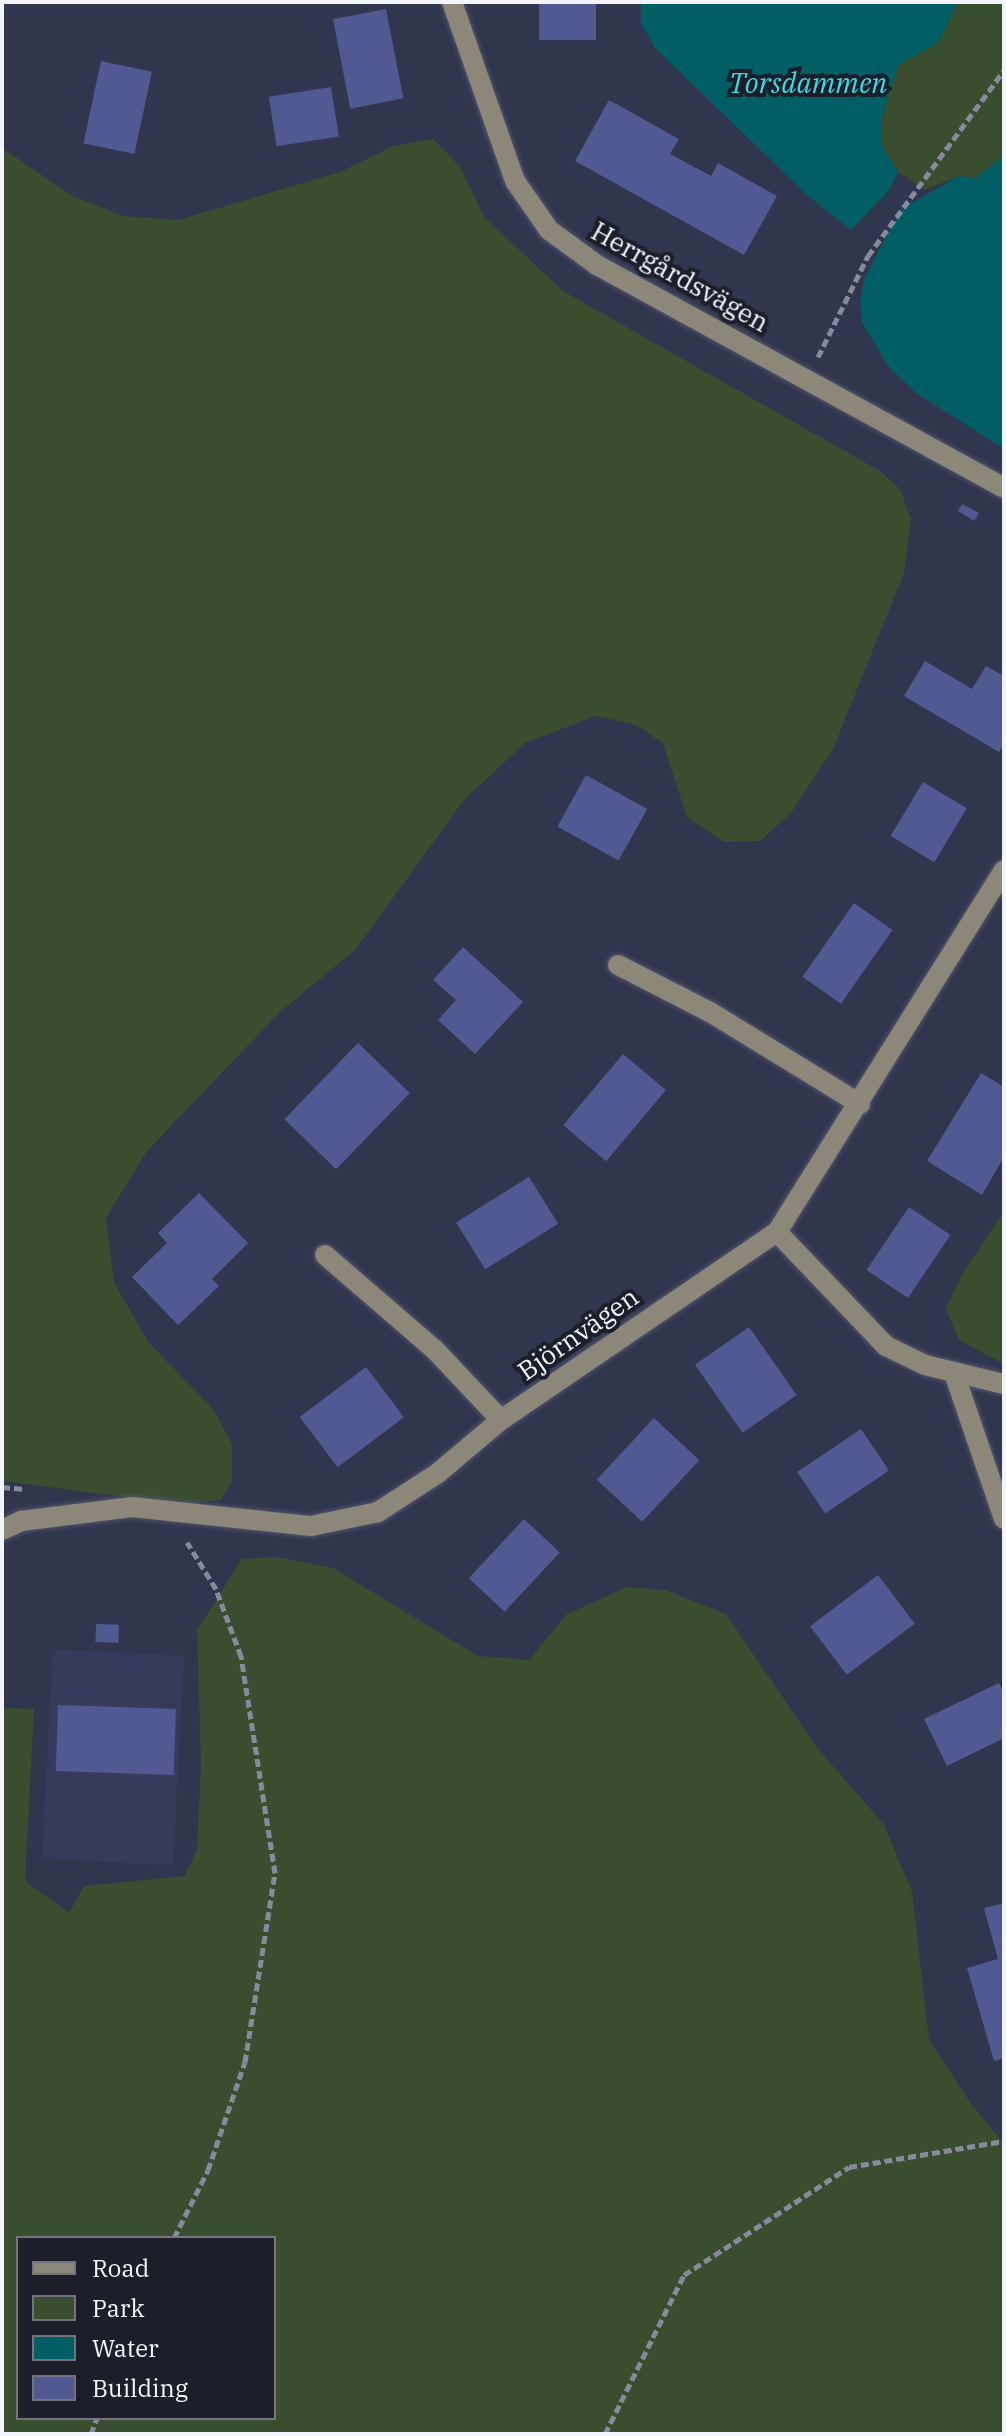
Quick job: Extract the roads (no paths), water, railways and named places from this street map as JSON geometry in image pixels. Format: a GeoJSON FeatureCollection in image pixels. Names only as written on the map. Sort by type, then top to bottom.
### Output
{"type":"FeatureCollection","features":[{"type":"Feature","properties":{"kind":"street","name":"Herrgårdsvägen"},"geometry":{"type":"LineString","coordinates":[[452,2],[515,181],[549,230],[597,265],[808,377],[1004,488]]}},
{"type":"Feature","properties":{"kind":"street","name":"Björnvägen"},"geometry":{"type":"LineString","coordinates":[[2,1530],[21,1521],[132,1507],[311,1526],[378,1512],[438,1473],[501,1420],[777,1232],[1004,870]]}},
{"type":"Feature","properties":{"kind":"street"},"geometry":{"type":"LineString","coordinates":[[618,965],[710,1012],[860,1104]]}},
{"type":"Feature","properties":{"kind":"street"},"geometry":{"type":"LineString","coordinates":[[777,1232],[886,1346],[954,1373],[1004,1384]]}},
{"type":"Feature","properties":{"kind":"street"},"geometry":{"type":"LineString","coordinates":[[325,1255],[435,1350],[501,1420]]}},
{"type":"Feature","properties":{"kind":"street"},"geometry":{"type":"LineString","coordinates":[[954,1373],[1004,1519]]}},
{"type":"Feature","properties":{"kind":"water","name":"Torsdammen"},"geometry":{"type":"Polygon","coordinates":[[[641,2],[958,2],[938,43],[898,65],[881,121],[882,146],[898,172],[888,192],[851,230],[807,195],[656,49],[641,24],[641,2]]]}},
{"type":"Feature","properties":{"kind":"water"},"geometry":{"type":"Polygon","coordinates":[[[1004,155],[1004,449],[916,393],[888,366],[862,322],[860,301],[864,279],[901,209],[959,176],[976,178],[1004,155]]]}}]}
